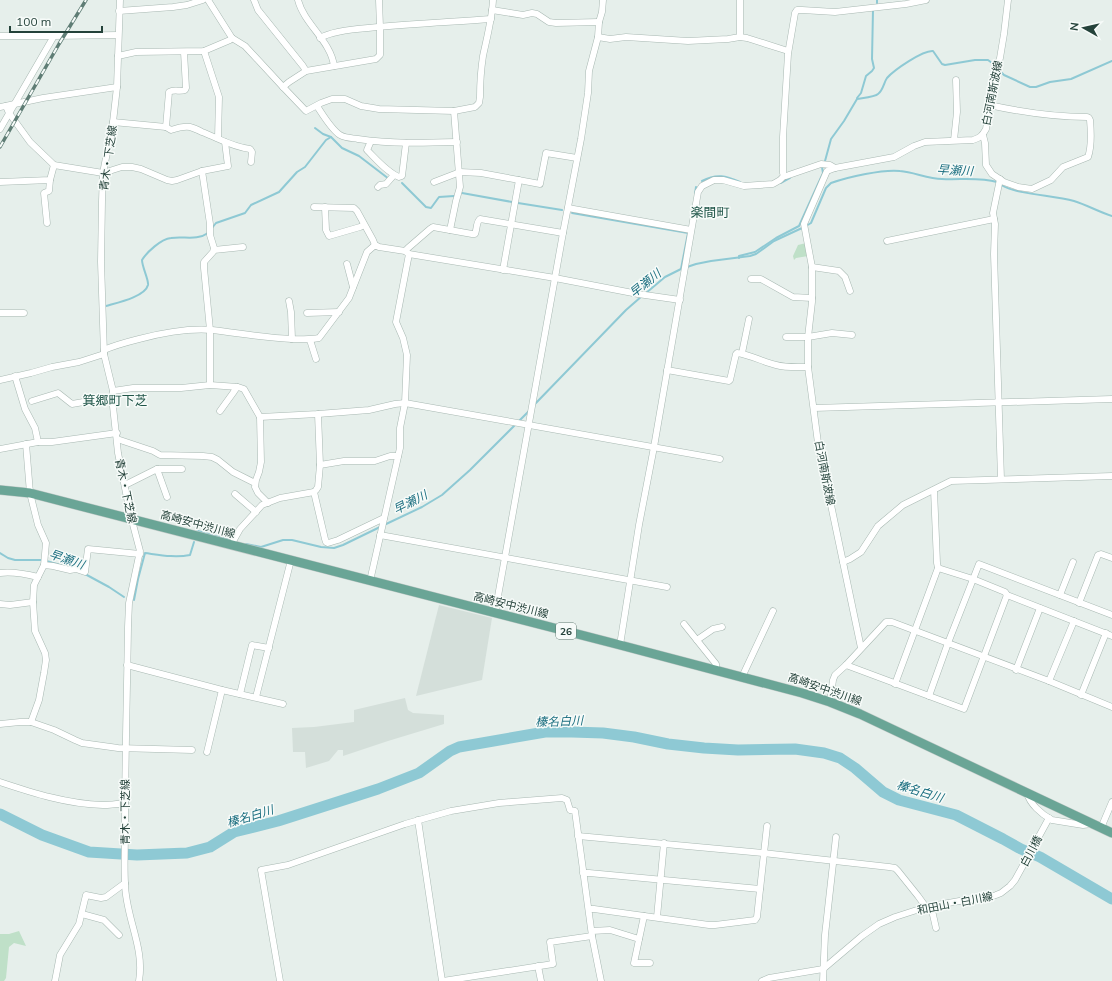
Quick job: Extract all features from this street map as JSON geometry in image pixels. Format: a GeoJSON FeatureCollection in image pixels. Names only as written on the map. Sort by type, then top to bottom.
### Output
{"type":"FeatureCollection","features":[{"type":"Feature","properties":{"kind":"main road","name":"高崎安中渋川線"},"geometry":{"type":"LineString","coordinates":[[0,490],[30,493],[231,546],[291,560],[742,676],[802,693],[860,714],[1112,833]]}},
{"type":"Feature","properties":{"kind":"street","name":"青木・下芝線"},"geometry":{"type":"LineString","coordinates":[[120,0],[117,87],[113,122],[103,173],[101,262],[104,352],[113,390],[112,398],[125,485],[140,551],[129,603],[125,806],[126,902],[140,953],[141,970],[139,981]]}},
{"type":"Feature","properties":{"kind":"street"},"geometry":{"type":"LineString","coordinates":[[164,8],[165,0]]}},
{"type":"Feature","properties":{"kind":"street"},"geometry":{"type":"LineString","coordinates":[[119,11],[187,5],[203,0]]}},
{"type":"Feature","properties":{"kind":"street"},"geometry":{"type":"LineString","coordinates":[[208,0],[232,38],[245,46],[306,111],[332,99],[345,99],[366,107],[379,109],[454,111],[475,107],[479,103],[483,58],[489,33],[493,0]]}},
{"type":"Feature","properties":{"kind":"street"},"geometry":{"type":"LineString","coordinates":[[254,0],[258,10],[306,71]]}},
{"type":"Feature","properties":{"kind":"street"},"geometry":{"type":"LineString","coordinates":[[298,0],[308,20],[329,51],[334,66]]}},
{"type":"Feature","properties":{"kind":"street"},"geometry":{"type":"LineString","coordinates":[[283,87],[306,71],[376,59],[380,54],[379,0]]}},
{"type":"Feature","properties":{"kind":"street"},"geometry":{"type":"LineString","coordinates":[[495,613],[526,424],[530,414],[568,208],[588,93],[589,70],[598,38],[603,0]]}},
{"type":"Feature","properties":{"kind":"street"},"geometry":{"type":"LineString","coordinates":[[740,0],[740,37]]}},
{"type":"Feature","properties":{"kind":"street"},"geometry":{"type":"LineString","coordinates":[[784,176],[783,137],[788,51],[794,13],[797,10],[835,12],[906,4],[926,0]]}},
{"type":"Feature","properties":{"kind":"street","name":"白河南斯波線"},"geometry":{"type":"LineString","coordinates":[[861,648],[818,443],[808,367],[808,337],[812,298],[812,267],[804,224],[827,171],[835,168],[894,157],[925,142],[973,140],[982,135],[986,129],[989,105],[1004,34],[1008,0]]}},
{"type":"Feature","properties":{"kind":"street"},"geometry":{"type":"LineString","coordinates":[[492,10],[523,15],[532,13],[537,14],[549,22],[556,23],[599,22]]}},
{"type":"Feature","properties":{"kind":"street"},"geometry":{"type":"LineString","coordinates":[[320,38],[349,30],[491,19]]}},
{"type":"Feature","properties":{"kind":"street"},"geometry":{"type":"LineString","coordinates":[[0,36],[118,35]]}},
{"type":"Feature","properties":{"kind":"street"},"geometry":{"type":"LineString","coordinates":[[0,129],[54,36]]}},
{"type":"Feature","properties":{"kind":"street"},"geometry":{"type":"LineString","coordinates":[[598,38],[610,39],[626,37],[688,41],[740,37],[788,51]]}},
{"type":"Feature","properties":{"kind":"street"},"geometry":{"type":"LineString","coordinates":[[118,56],[136,52],[204,51],[232,38]]}},
{"type":"Feature","properties":{"kind":"street"},"geometry":{"type":"LineString","coordinates":[[204,51],[219,97],[218,138]]}},
{"type":"Feature","properties":{"kind":"street"},"geometry":{"type":"LineString","coordinates":[[166,127],[169,92],[182,91],[186,88],[184,52]]}},
{"type":"Feature","properties":{"kind":"street"},"geometry":{"type":"LineString","coordinates":[[954,140],[956,80]]}},
{"type":"Feature","properties":{"kind":"street"},"geometry":{"type":"LineString","coordinates":[[3,107],[43,98],[117,87]]}},
{"type":"Feature","properties":{"kind":"street"},"geometry":{"type":"LineString","coordinates":[[982,135],[985,143],[986,165],[992,174],[1000,182],[1018,187],[1032,189],[1051,180],[1063,167],[1088,157],[1089,153],[1090,120],[1087,117],[1062,117],[1030,113],[989,105]]}},
{"type":"Feature","properties":{"kind":"street"},"geometry":{"type":"LineString","coordinates":[[317,106],[326,120],[340,135],[371,141],[406,143],[456,142]]}},
{"type":"Feature","properties":{"kind":"street"},"geometry":{"type":"LineString","coordinates":[[3,107],[30,142],[54,165],[103,173],[122,167],[132,167],[141,169],[166,180],[177,180],[228,166],[225,142]]}},
{"type":"Feature","properties":{"kind":"street"},"geometry":{"type":"LineString","coordinates":[[450,230],[460,187],[454,111]]}},
{"type":"Feature","properties":{"kind":"street"},"geometry":{"type":"LineString","coordinates":[[113,122],[166,127],[171,130],[191,127],[235,146],[250,149],[252,152],[251,162]]}},
{"type":"Feature","properties":{"kind":"street"},"geometry":{"type":"LineString","coordinates":[[371,141],[367,150],[394,175],[399,177],[402,176],[406,143]]}},
{"type":"Feature","properties":{"kind":"street"},"geometry":{"type":"LineString","coordinates":[[434,182],[460,172],[481,173],[540,184],[546,153],[577,158]]}},
{"type":"Feature","properties":{"kind":"street","name":"白河南斯波線"},"geometry":{"type":"LineString","coordinates":[[620,645],[639,525],[698,192],[702,186],[714,180],[729,181],[744,186],[773,184],[784,176],[821,164],[835,168]]}},
{"type":"Feature","properties":{"kind":"street"},"geometry":{"type":"LineString","coordinates":[[47,223],[44,193],[49,190],[54,165]]}},
{"type":"Feature","properties":{"kind":"street"},"geometry":{"type":"LineString","coordinates":[[202,172],[210,224],[210,235],[214,250]]}},
{"type":"Feature","properties":{"kind":"street"},"geometry":{"type":"LineString","coordinates":[[378,187],[386,184],[394,175]]}},
{"type":"Feature","properties":{"kind":"street"},"geometry":{"type":"LineString","coordinates":[[0,182],[50,180]]}},
{"type":"Feature","properties":{"kind":"street"},"geometry":{"type":"LineString","coordinates":[[504,270],[519,180]]}},
{"type":"Feature","properties":{"kind":"street"},"geometry":{"type":"LineString","coordinates":[[1000,182],[993,213],[995,224],[994,254],[1001,479]]}},
{"type":"Feature","properties":{"kind":"street"},"geometry":{"type":"LineString","coordinates":[[314,207],[354,208],[375,245],[379,247],[648,296],[680,300]]}},
{"type":"Feature","properties":{"kind":"street"},"geometry":{"type":"LineString","coordinates":[[325,207],[326,230],[329,236],[364,225]]}},
{"type":"Feature","properties":{"kind":"street"},"geometry":{"type":"LineString","coordinates":[[568,208],[691,230]]}},
{"type":"Feature","properties":{"kind":"street"},"geometry":{"type":"LineString","coordinates":[[370,581],[400,448],[400,428],[405,403],[407,355],[403,338],[396,322],[408,248],[433,228],[475,234],[478,220],[480,219],[563,233]]}},
{"type":"Feature","properties":{"kind":"street"},"geometry":{"type":"LineString","coordinates":[[887,240],[994,219]]}},
{"type":"Feature","properties":{"kind":"street"},"geometry":{"type":"LineString","coordinates":[[0,380],[79,362],[104,352],[114,345],[170,332],[210,330],[263,337],[310,340],[319,338],[350,298],[367,252],[375,245]]}},
{"type":"Feature","properties":{"kind":"street"},"geometry":{"type":"LineString","coordinates":[[210,385],[210,330],[204,262],[214,250],[243,247]]}},
{"type":"Feature","properties":{"kind":"street"},"geometry":{"type":"LineString","coordinates":[[347,264],[353,287]]}},
{"type":"Feature","properties":{"kind":"street"},"geometry":{"type":"LineString","coordinates":[[812,267],[839,271],[845,277],[850,291]]}},
{"type":"Feature","properties":{"kind":"street"},"geometry":{"type":"LineString","coordinates":[[751,279],[761,279],[794,297],[812,298]]}},
{"type":"Feature","properties":{"kind":"street"},"geometry":{"type":"LineString","coordinates":[[289,301],[292,339]]}},
{"type":"Feature","properties":{"kind":"street"},"geometry":{"type":"LineString","coordinates":[[307,313],[339,312]]}},
{"type":"Feature","properties":{"kind":"street"},"geometry":{"type":"LineString","coordinates":[[0,314],[24,313]]}},
{"type":"Feature","properties":{"kind":"street"},"geometry":{"type":"LineString","coordinates":[[742,353],[749,319]]}},
{"type":"Feature","properties":{"kind":"street"},"geometry":{"type":"LineString","coordinates":[[786,337],[808,337],[832,333],[852,335]]}},
{"type":"Feature","properties":{"kind":"street"},"geometry":{"type":"LineString","coordinates":[[310,340],[316,359]]}},
{"type":"Feature","properties":{"kind":"street"},"geometry":{"type":"LineString","coordinates":[[667,370],[729,381],[737,352],[776,365],[787,367],[808,367]]}},
{"type":"Feature","properties":{"kind":"street"},"geometry":{"type":"LineString","coordinates":[[15,376],[25,409],[35,428],[38,442]]}},
{"type":"Feature","properties":{"kind":"street"},"geometry":{"type":"LineString","coordinates":[[113,390],[133,388],[181,388],[210,385],[244,389],[260,417],[261,462],[255,486],[258,493],[268,503]]}},
{"type":"Feature","properties":{"kind":"street"},"geometry":{"type":"LineString","coordinates":[[220,411],[237,387]]}},
{"type":"Feature","properties":{"kind":"street"},"geometry":{"type":"LineString","coordinates":[[32,401],[58,393],[72,404],[112,398]]}},
{"type":"Feature","properties":{"kind":"street"},"geometry":{"type":"LineString","coordinates":[[814,408],[1112,399]]}},
{"type":"Feature","properties":{"kind":"street"},"geometry":{"type":"LineString","coordinates":[[260,417],[368,410],[405,403],[720,459]]}},
{"type":"Feature","properties":{"kind":"street"},"geometry":{"type":"LineString","coordinates":[[231,546],[240,529],[262,505],[280,498],[314,492],[318,487],[320,465],[318,414]]}},
{"type":"Feature","properties":{"kind":"street"},"geometry":{"type":"LineString","coordinates":[[0,449],[38,442],[117,436],[160,456],[212,457],[233,472],[255,483]]}},
{"type":"Feature","properties":{"kind":"street"},"geometry":{"type":"LineString","coordinates":[[26,444],[30,493],[38,526],[46,543],[45,562],[34,585],[33,602],[35,631],[45,653],[46,660],[39,700],[31,722]]}},
{"type":"Feature","properties":{"kind":"street"},"geometry":{"type":"LineString","coordinates":[[320,465],[344,461],[375,461],[390,456],[398,456]]}},
{"type":"Feature","properties":{"kind":"street"},"geometry":{"type":"LineString","coordinates":[[125,485],[157,469],[182,469]]}},
{"type":"Feature","properties":{"kind":"street"},"geometry":{"type":"LineString","coordinates":[[157,469],[168,497]]}},
{"type":"Feature","properties":{"kind":"street"},"geometry":{"type":"LineString","coordinates":[[843,562],[861,552],[878,526],[903,505],[951,481],[1112,476]]}},
{"type":"Feature","properties":{"kind":"street"},"geometry":{"type":"LineString","coordinates":[[895,684],[938,568],[934,490]]}},
{"type":"Feature","properties":{"kind":"street"},"geometry":{"type":"LineString","coordinates":[[314,492],[325,539],[328,543],[338,540],[383,519]]}},
{"type":"Feature","properties":{"kind":"street"},"geometry":{"type":"LineString","coordinates":[[235,494],[256,512]]}},
{"type":"Feature","properties":{"kind":"street"},"geometry":{"type":"LineString","coordinates":[[380,534],[667,587]]}},
{"type":"Feature","properties":{"kind":"street"},"geometry":{"type":"LineString","coordinates":[[45,562],[54,566],[85,572],[88,549],[140,554]]}},
{"type":"Feature","properties":{"kind":"street"},"geometry":{"type":"LineString","coordinates":[[1079,603],[1098,555],[1101,554],[1112,558]]}},
{"type":"Feature","properties":{"kind":"street"},"geometry":{"type":"LineString","coordinates":[[256,697],[291,560]]}},
{"type":"Feature","properties":{"kind":"street"},"geometry":{"type":"LineString","coordinates":[[1060,595],[1073,562]]}},
{"type":"Feature","properties":{"kind":"street"},"geometry":{"type":"LineString","coordinates":[[929,696],[979,564],[1112,615]]}},
{"type":"Feature","properties":{"kind":"street"},"geometry":{"type":"LineString","coordinates":[[938,568],[973,579],[1005,592],[1007,595],[1109,634],[1081,695]]}},
{"type":"Feature","properties":{"kind":"street"},"geometry":{"type":"LineString","coordinates":[[0,573],[20,573],[38,577]]}},
{"type":"Feature","properties":{"kind":"street"},"geometry":{"type":"LineString","coordinates":[[846,665],[964,709],[1007,595]]}},
{"type":"Feature","properties":{"kind":"street"},"geometry":{"type":"LineString","coordinates":[[0,604],[10,605],[33,602]]}},
{"type":"Feature","properties":{"kind":"street"},"geometry":{"type":"LineString","coordinates":[[1016,670],[1040,608]]}},
{"type":"Feature","properties":{"kind":"street"},"geometry":{"type":"LineString","coordinates":[[742,676],[773,610]]}},
{"type":"Feature","properties":{"kind":"street"},"geometry":{"type":"LineString","coordinates":[[1048,681],[1074,620]]}},
{"type":"Feature","properties":{"kind":"street"},"geometry":{"type":"LineString","coordinates":[[830,702],[835,675],[886,622],[892,622],[1112,707]]}},
{"type":"Feature","properties":{"kind":"street"},"geometry":{"type":"LineString","coordinates":[[684,624],[716,664],[716,670]]}},
{"type":"Feature","properties":{"kind":"street"},"geometry":{"type":"LineString","coordinates":[[697,640],[713,629],[722,627]]}},
{"type":"Feature","properties":{"kind":"street"},"geometry":{"type":"LineString","coordinates":[[240,694],[252,645],[269,648]]}},
{"type":"Feature","properties":{"kind":"street"},"geometry":{"type":"LineString","coordinates":[[127,665],[222,690],[283,704]]}},
{"type":"Feature","properties":{"kind":"street"},"geometry":{"type":"LineString","coordinates":[[207,752],[222,690]]}},
{"type":"Feature","properties":{"kind":"street"},"geometry":{"type":"LineString","coordinates":[[0,724],[31,722],[54,730],[82,743],[126,749],[192,750]]}},
{"type":"Feature","properties":{"kind":"street"},"geometry":{"type":"LineString","coordinates":[[0,782],[61,800],[88,804],[125,806]]}},
{"type":"Feature","properties":{"kind":"street"},"geometry":{"type":"LineString","coordinates":[[1027,793],[1029,800],[1044,815],[1052,820],[1082,825],[1097,826],[1112,802]]}},
{"type":"Feature","properties":{"kind":"street"},"geometry":{"type":"LineString","coordinates":[[280,981],[261,870],[288,865],[418,820],[463,808],[499,803],[562,798],[567,800],[570,810],[575,811],[592,933],[601,981]]}},
{"type":"Feature","properties":{"kind":"street","name":"白川橋"},"geometry":{"type":"LineString","coordinates":[[1016,877],[1049,818]]}},
{"type":"Feature","properties":{"kind":"street"},"geometry":{"type":"LineString","coordinates":[[418,820],[443,981],[552,964],[550,942],[610,930],[639,939]]}},
{"type":"Feature","properties":{"kind":"street"},"geometry":{"type":"LineString","coordinates":[[589,909],[715,925],[755,920],[757,917],[767,826]]}},
{"type":"Feature","properties":{"kind":"street"},"geometry":{"type":"LineString","coordinates":[[578,836],[833,860],[895,868],[928,907],[936,928]]}},
{"type":"Feature","properties":{"kind":"street"},"geometry":{"type":"LineString","coordinates":[[824,981],[825,934],[836,837]]}},
{"type":"Feature","properties":{"kind":"street"},"geometry":{"type":"LineString","coordinates":[[657,917],[664,844]]}},
{"type":"Feature","properties":{"kind":"street"},"geometry":{"type":"LineString","coordinates":[[583,873],[760,889]]}},
{"type":"Feature","properties":{"kind":"street","name":"和田山・白川線"},"geometry":{"type":"LineString","coordinates":[[824,969],[862,936],[879,924],[895,917],[928,907],[987,898],[996,895],[1010,886],[1016,877]]}},
{"type":"Feature","properties":{"kind":"street"},"geometry":{"type":"LineString","coordinates":[[55,981],[60,955],[79,924],[86,895],[101,898],[106,897],[125,884]]}},
{"type":"Feature","properties":{"kind":"street"},"geometry":{"type":"LineString","coordinates":[[82,914],[104,920],[118,935]]}},
{"type":"Feature","properties":{"kind":"street"},"geometry":{"type":"LineString","coordinates":[[644,916],[634,963],[650,963]]}},
{"type":"Feature","properties":{"kind":"street"},"geometry":{"type":"LineString","coordinates":[[538,966],[541,981]]}},
{"type":"Feature","properties":{"kind":"street"},"geometry":{"type":"LineString","coordinates":[[762,981],[770,978],[779,979],[824,969]]}},
{"type":"Feature","properties":{"kind":"shaded area"},"geometry":{"type":"Polygon","coordinates":[[[439,605],[492,618],[482,680],[416,696],[439,605]]]}},
{"type":"Feature","properties":{"kind":"shaded area"},"geometry":{"type":"Polygon","coordinates":[[[405,698],[408,710],[413,713],[444,715],[444,724],[343,756],[343,750],[338,750],[329,761],[306,768],[305,752],[293,752],[292,728],[354,722],[354,710],[405,698]]]}},
{"type":"Feature","properties":{"kind":"green space"},"geometry":{"type":"Polygon","coordinates":[[[806,243],[808,256],[796,258],[794,260],[793,256],[798,245],[806,243]]]}},
{"type":"Feature","properties":{"kind":"green space"},"geometry":{"type":"Polygon","coordinates":[[[19,931],[26,946],[14,943],[9,947],[6,978],[4,981],[0,981],[0,934],[9,934],[19,931]]]}},
{"type":"Feature","properties":{"kind":"waterway"},"geometry":{"type":"LineString","coordinates":[[857,98],[861,93],[866,76],[874,68],[872,59],[873,10]]}},
{"type":"Feature","properties":{"kind":"waterway"},"geometry":{"type":"LineString","coordinates":[[825,161],[831,139],[857,99],[871,97],[878,94],[887,78],[909,61],[928,52],[933,51],[942,64],[945,65],[975,60],[988,60],[1004,75],[1030,87],[1071,79],[1112,61]]}},
{"type":"Feature","properties":{"kind":"waterway"},"geometry":{"type":"LineString","coordinates":[[315,128],[323,134],[331,137],[342,148],[359,156],[389,179]]}},
{"type":"Feature","properties":{"kind":"waterway"},"geometry":{"type":"LineString","coordinates":[[212,228],[216,223],[245,213],[251,205],[279,192],[297,172],[305,167],[326,140],[331,137]]}},
{"type":"Feature","properties":{"kind":"waterway","name":"早瀬川"},"geometry":{"type":"LineString","coordinates":[[739,258],[739,256],[755,252],[776,238],[799,226],[823,173],[821,167]]}},
{"type":"Feature","properties":{"kind":"waterway","name":"早瀬川"},"geometry":{"type":"LineString","coordinates":[[806,226],[811,223],[826,188],[831,183],[847,178],[875,172],[893,171],[937,179],[977,179],[997,182]]}},
{"type":"Feature","properties":{"kind":"waterway"},"geometry":{"type":"LineString","coordinates":[[702,181],[707,178],[721,176],[740,182]]}},
{"type":"Feature","properties":{"kind":"waterway"},"geometry":{"type":"LineString","coordinates":[[781,183],[790,178]]}},
{"type":"Feature","properties":{"kind":"waterway"},"geometry":{"type":"LineString","coordinates":[[402,183],[426,207],[431,208],[439,197],[454,196]]}},
{"type":"Feature","properties":{"kind":"waterway","name":"早瀬川"},"geometry":{"type":"LineString","coordinates":[[1001,185],[1026,193],[1074,201],[1112,216]]}},
{"type":"Feature","properties":{"kind":"waterway"},"geometry":{"type":"LineString","coordinates":[[695,194],[696,187]]}},
{"type":"Feature","properties":{"kind":"waterway"},"geometry":{"type":"LineString","coordinates":[[462,193],[512,202]]}},
{"type":"Feature","properties":{"kind":"waterway"},"geometry":{"type":"LineString","coordinates":[[518,203],[562,210]]}},
{"type":"Feature","properties":{"kind":"waterway"},"geometry":{"type":"LineString","coordinates":[[572,213],[688,233],[681,269]]}},
{"type":"Feature","properties":{"kind":"waterway","name":"早瀬川"},"geometry":{"type":"LineString","coordinates":[[646,293],[665,277],[681,269],[696,264],[756,254],[774,241],[802,228]]}},
{"type":"Feature","properties":{"kind":"waterway"},"geometry":{"type":"LineString","coordinates":[[106,306],[130,299],[142,293],[146,289],[148,283],[142,260],[147,253],[159,243],[171,238],[195,238],[208,233]]}},
{"type":"Feature","properties":{"kind":"waterway","name":"早瀬川"},"geometry":{"type":"LineString","coordinates":[[534,405],[626,310],[642,296]]}},
{"type":"Feature","properties":{"kind":"waterway","name":"早瀬川"},"geometry":{"type":"LineString","coordinates":[[384,525],[422,507],[442,495],[470,470],[530,410]]}},
{"type":"Feature","properties":{"kind":"waterway","name":"早瀬川"},"geometry":{"type":"LineString","coordinates":[[246,544],[261,547],[283,540],[292,540],[321,547],[334,548],[380,527]]}},
{"type":"Feature","properties":{"kind":"waterway","name":"早瀬川"},"geometry":{"type":"LineString","coordinates":[[196,532],[198,531],[229,540]]}},
{"type":"Feature","properties":{"kind":"waterway","name":"早瀬川"},"geometry":{"type":"LineString","coordinates":[[134,600],[145,553],[173,556],[190,555],[194,542]]}},
{"type":"Feature","properties":{"kind":"waterway","name":"早瀬川"},"geometry":{"type":"LineString","coordinates":[[0,553],[15,560],[43,560],[64,566]]}},
{"type":"Feature","properties":{"kind":"waterway","name":"早瀬川"},"geometry":{"type":"LineString","coordinates":[[85,574],[124,597]]}},
{"type":"Feature","properties":{"kind":"waterway","name":"榛名白川"},"geometry":{"type":"LineString","coordinates":[[0,814],[42,835],[89,852],[137,855],[187,853],[210,847],[234,832],[278,821],[378,789],[419,773],[450,751],[459,747],[545,732],[603,733],[634,737],[668,744],[704,748],[738,750],[795,749],[824,753],[840,758],[855,768],[883,792],[899,800],[956,815],[1021,849],[1040,857],[1112,899]]}},
{"type":"Feature","properties":{"kind":"railway"},"geometry":{"type":"LineString","coordinates":[[0,147],[86,0]]}},
{"type":"Feature","properties":{"kind":"district","name":"楽間町"},"geometry":{"type":"Point","coordinates":[710,212]}},
{"type":"Feature","properties":{"kind":"district","name":"箕郷町下芝"},"geometry":{"type":"Point","coordinates":[115,400]}}]}
